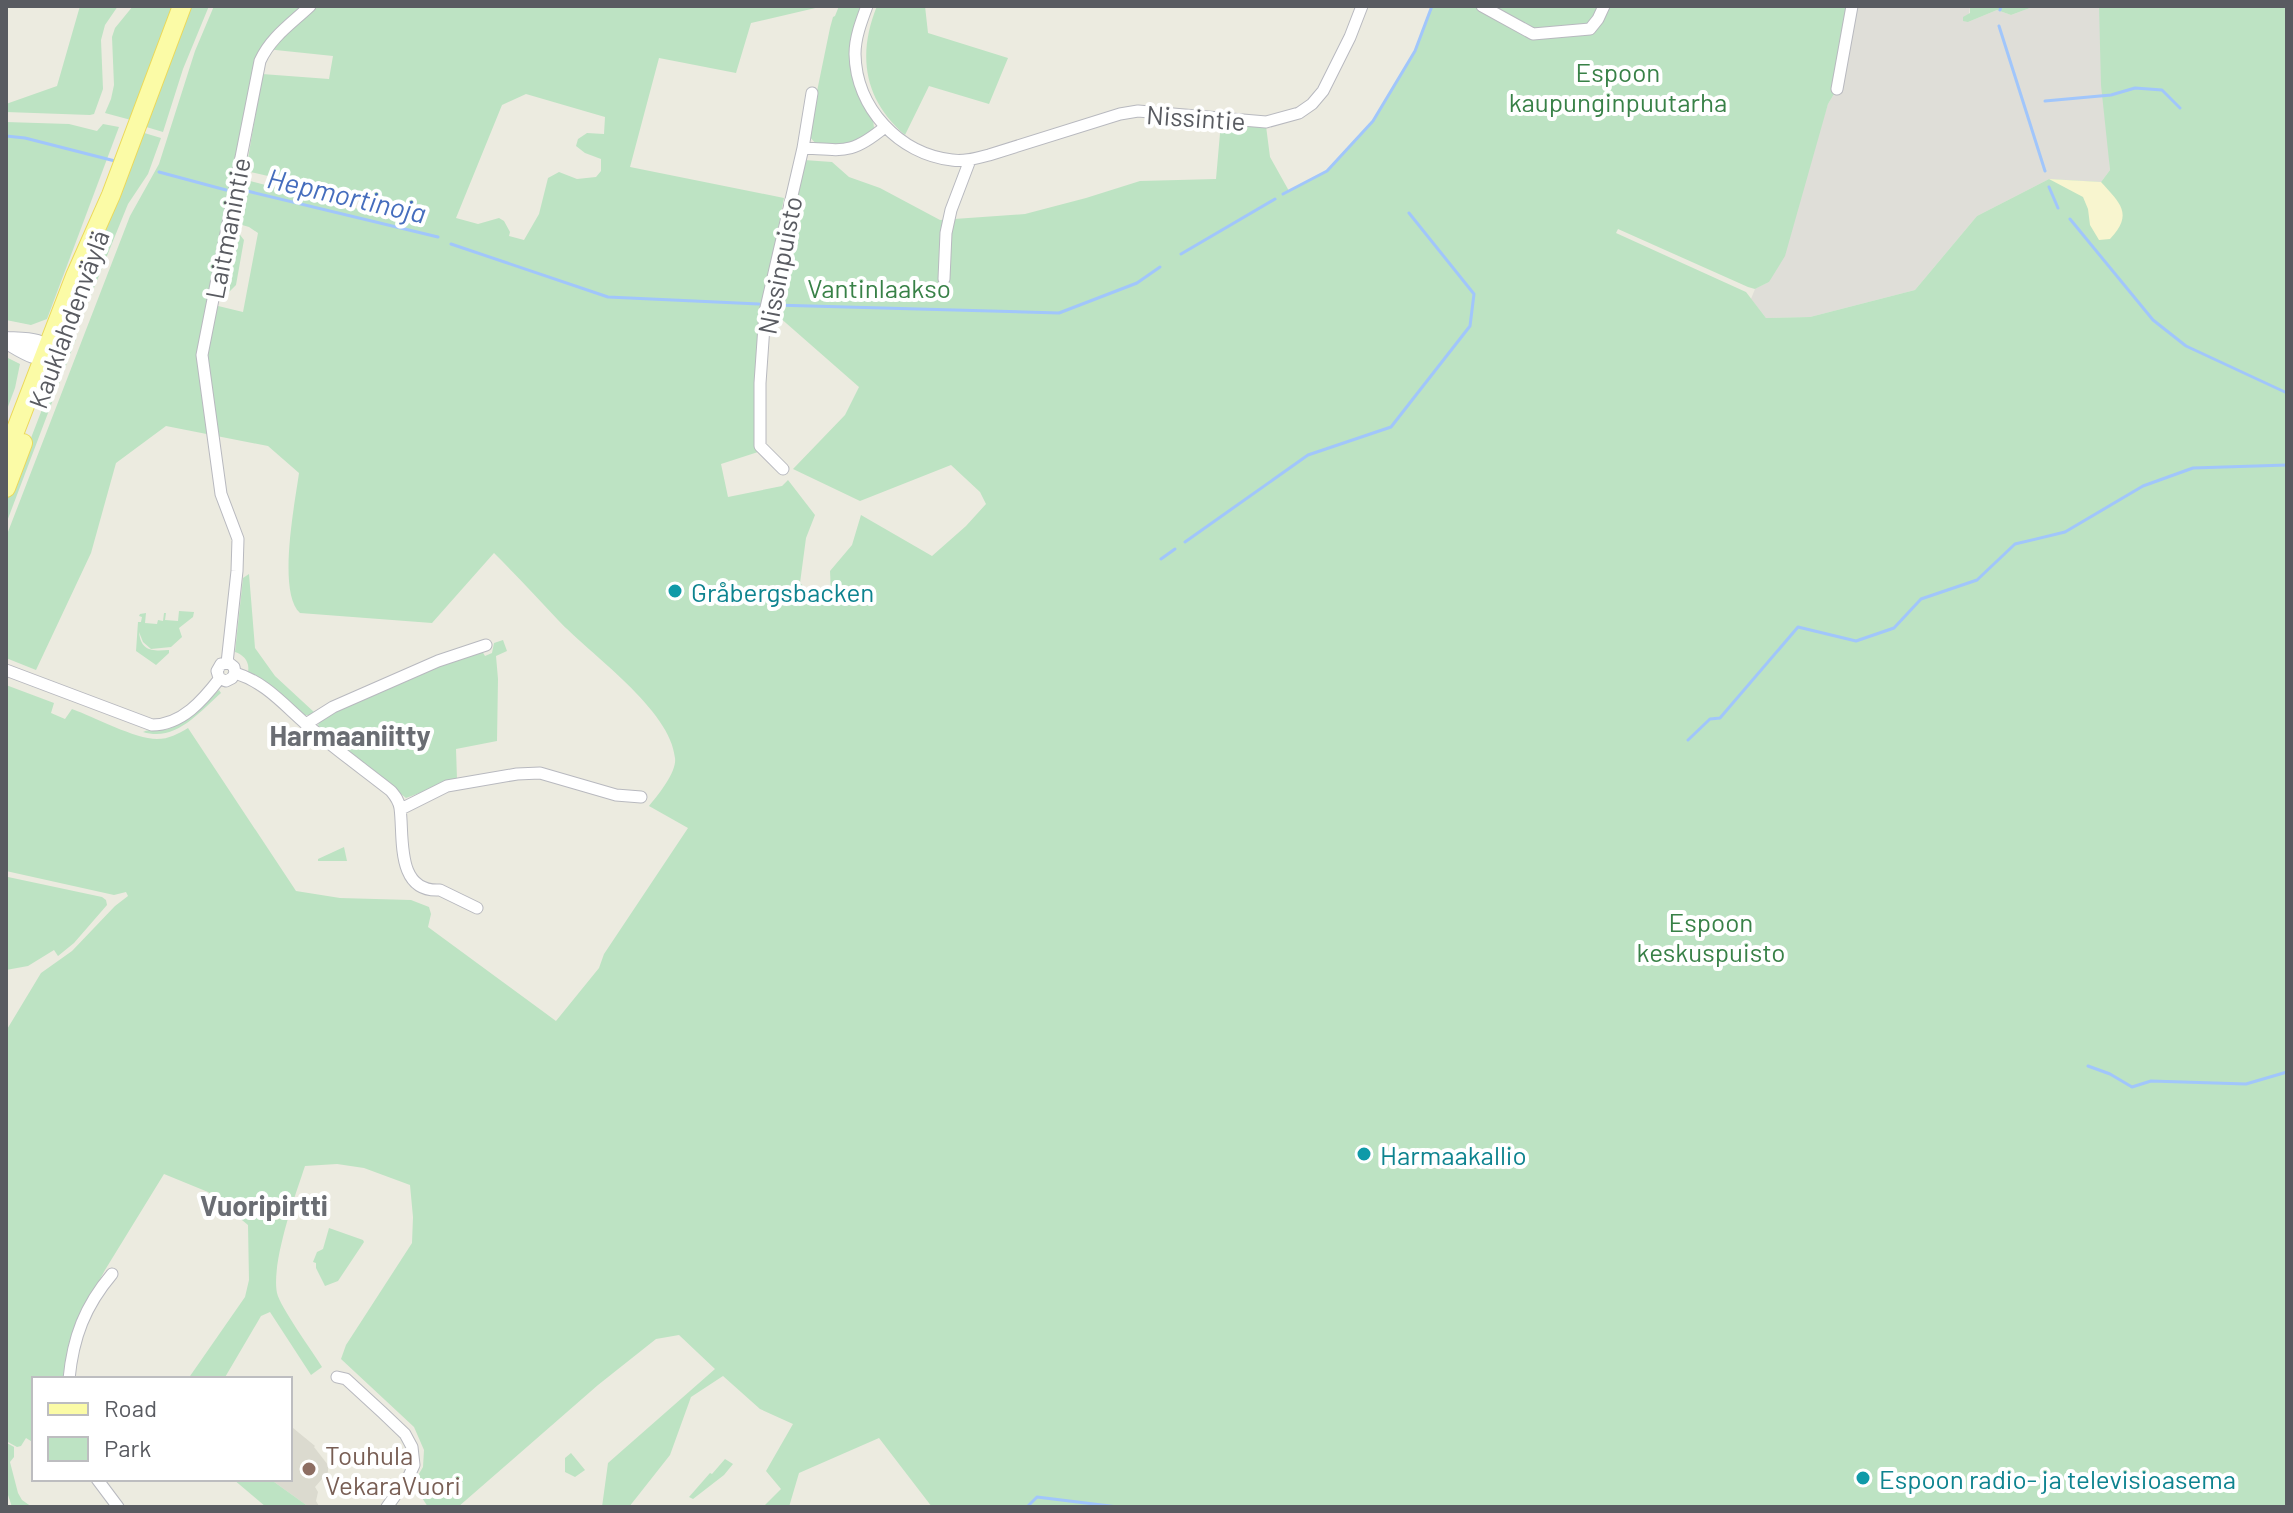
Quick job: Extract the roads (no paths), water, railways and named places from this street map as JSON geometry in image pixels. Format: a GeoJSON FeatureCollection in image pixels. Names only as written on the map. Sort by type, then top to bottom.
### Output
{"type":"FeatureCollection","features":[{"type":"Feature","properties":{"kind":"main road","name":"Kauklahdenväylä"},"geometry":{"type":"LineString","coordinates":[[6,455],[49,354],[182,6]]}},
{"type":"Feature","properties":{"kind":"main road","name":"Kauklahdenväylä"},"geometry":{"type":"LineString","coordinates":[[6,488],[49,354]]}},
{"type":"Feature","properties":{"kind":"street","name":"Laitmanintie"},"geometry":{"type":"LineString","coordinates":[[231,668],[239,550],[236,531],[221,494],[210,400],[204,375],[204,344],[260,61],[276,36],[310,6]]}},
{"type":"Feature","properties":{"kind":"street"},"geometry":{"type":"LineString","coordinates":[[803,148],[838,152],[848,150],[862,145],[885,127],[862,91],[857,70],[855,52],[867,6]]}},
{"type":"Feature","properties":{"kind":"street","name":"Nissintie"},"geometry":{"type":"LineString","coordinates":[[885,127],[895,138],[917,150],[953,160],[970,160],[1138,111],[1266,122],[1299,113],[1312,104],[1324,88],[1362,6]]}},
{"type":"Feature","properties":{"kind":"street"},"geometry":{"type":"LineString","coordinates":[[1482,6],[1533,34],[1590,29],[1604,6]]}},
{"type":"Feature","properties":{"kind":"street"},"geometry":{"type":"LineString","coordinates":[[1837,89],[1852,6]]}},
{"type":"Feature","properties":{"kind":"street","name":"Nissinpuisto"},"geometry":{"type":"LineString","coordinates":[[783,469],[760,446],[765,312],[803,148],[812,93]]}},
{"type":"Feature","properties":{"kind":"street"},"geometry":{"type":"LineString","coordinates":[[944,279],[946,233],[951,210],[970,160]]}},
{"type":"Feature","properties":{"kind":"street"},"geometry":{"type":"LineString","coordinates":[[6,340],[32,341],[49,354]]}},
{"type":"Feature","properties":{"kind":"street"},"geometry":{"type":"LineString","coordinates":[[306,724],[333,707],[438,661],[486,645]]}},
{"type":"Feature","properties":{"kind":"street"},"geometry":{"type":"LineString","coordinates":[[6,670],[152,725],[175,721],[201,700],[220,678],[228,680],[231,668],[254,679],[398,799],[402,846],[410,876],[418,883],[477,908]]}},
{"type":"Feature","properties":{"kind":"street"},"geometry":{"type":"LineString","coordinates":[[401,809],[447,786],[517,774],[540,773],[608,793],[641,797]]}},
{"type":"Feature","properties":{"kind":"street"},"geometry":{"type":"LineString","coordinates":[[69,1377],[81,1321],[90,1302],[112,1274]]}},
{"type":"Feature","properties":{"kind":"street"},"geometry":{"type":"LineString","coordinates":[[337,1377],[346,1379],[376,1406],[405,1434],[412,1447],[414,1465],[387,1507]]}},
{"type":"Feature","properties":{"kind":"street"},"geometry":{"type":"LineString","coordinates":[[98,1481],[118,1507]]}},
{"type":"Feature","properties":{"kind":"waterway","name":"Hepmortinoja"},"geometry":{"type":"LineString","coordinates":[[1283,194],[1327,171],[1373,121],[1415,51],[1432,6]]}},
{"type":"Feature","properties":{"kind":"waterway"},"geometry":{"type":"LineString","coordinates":[[2000,10],[2001,6]]}},
{"type":"Feature","properties":{"kind":"waterway"},"geometry":{"type":"LineString","coordinates":[[1999,26],[2045,171]]}},
{"type":"Feature","properties":{"kind":"waterway"},"geometry":{"type":"LineString","coordinates":[[2045,101],[2111,95],[2135,88],[2162,90],[2180,108]]}},
{"type":"Feature","properties":{"kind":"waterway","name":"Hepmortinoja"},"geometry":{"type":"LineString","coordinates":[[6,136],[115,161]]}},
{"type":"Feature","properties":{"kind":"waterway","name":"Hepmortinoja"},"geometry":{"type":"LineString","coordinates":[[159,172],[226,190]]}},
{"type":"Feature","properties":{"kind":"waterway"},"geometry":{"type":"LineString","coordinates":[[2049,187],[2058,208]]}},
{"type":"Feature","properties":{"kind":"waterway","name":"Hepmortinoja"},"geometry":{"type":"LineString","coordinates":[[247,191],[438,237]]}},
{"type":"Feature","properties":{"kind":"waterway","name":"Hepmortinoja"},"geometry":{"type":"LineString","coordinates":[[1181,254],[1275,199]]}},
{"type":"Feature","properties":{"kind":"waterway"},"geometry":{"type":"LineString","coordinates":[[1185,542],[1308,455],[1391,427],[1470,326],[1474,294],[1409,213]]}},
{"type":"Feature","properties":{"kind":"waterway"},"geometry":{"type":"LineString","coordinates":[[2070,219],[2153,320],[2186,346],[2287,393]]}},
{"type":"Feature","properties":{"kind":"waterway","name":"Hepmortinoja"},"geometry":{"type":"LineString","coordinates":[[451,244],[608,297],[759,304]]}},
{"type":"Feature","properties":{"kind":"waterway","name":"Hepmortinoja"},"geometry":{"type":"LineString","coordinates":[[774,305],[1059,313],[1137,283],[1160,267]]}},
{"type":"Feature","properties":{"kind":"waterway"},"geometry":{"type":"LineString","coordinates":[[1688,740],[1710,719],[1720,718],[1798,627],[1856,641],[1894,628],[1921,599],[1977,580],[2015,544],[2065,532],[2143,486],[2193,468],[2287,465]]}},
{"type":"Feature","properties":{"kind":"waterway"},"geometry":{"type":"LineString","coordinates":[[1161,559],[1175,549]]}},
{"type":"Feature","properties":{"kind":"waterway"},"geometry":{"type":"LineString","coordinates":[[2088,1066],[2132,1087],[2151,1081],[2246,1084],[2287,1072]]}},
{"type":"Feature","properties":{"kind":"waterway"},"geometry":{"type":"LineString","coordinates":[[1027,1507],[1037,1497],[1118,1507]]}},
{"type":"Feature","properties":{"kind":"place","name":"Gråbergsbacken"},"geometry":{"type":"Point","coordinates":[675,591]}},
{"type":"Feature","properties":{"kind":"place","name":"Harmaakallio"},"geometry":{"type":"Point","coordinates":[1364,1154]}},
{"type":"Feature","properties":{"kind":"place","name":"Touhula VekaraVuori"},"geometry":{"type":"Point","coordinates":[309,1469]}},
{"type":"Feature","properties":{"kind":"place","name":"Espoon radio- ja televisioasema"},"geometry":{"type":"Point","coordinates":[1863,1478]}},
{"type":"Feature","properties":{"kind":"district","name":"Harmaaniitty"},"geometry":{"type":"Point","coordinates":[350,735]}},
{"type":"Feature","properties":{"kind":"district","name":"Vuoripirtti"},"geometry":{"type":"Point","coordinates":[264,1205]}},
{"type":"Feature","properties":{"kind":"park label","name":"Espoon kaupunginpuutarha"},"geometry":{"type":"Point","coordinates":[1618,86]}},
{"type":"Feature","properties":{"kind":"park label","name":"Vantinlaakso"},"geometry":{"type":"Point","coordinates":[879,287]}},
{"type":"Feature","properties":{"kind":"park label","name":"Espoon keskuspuisto"},"geometry":{"type":"Point","coordinates":[1711,936]}}]}
